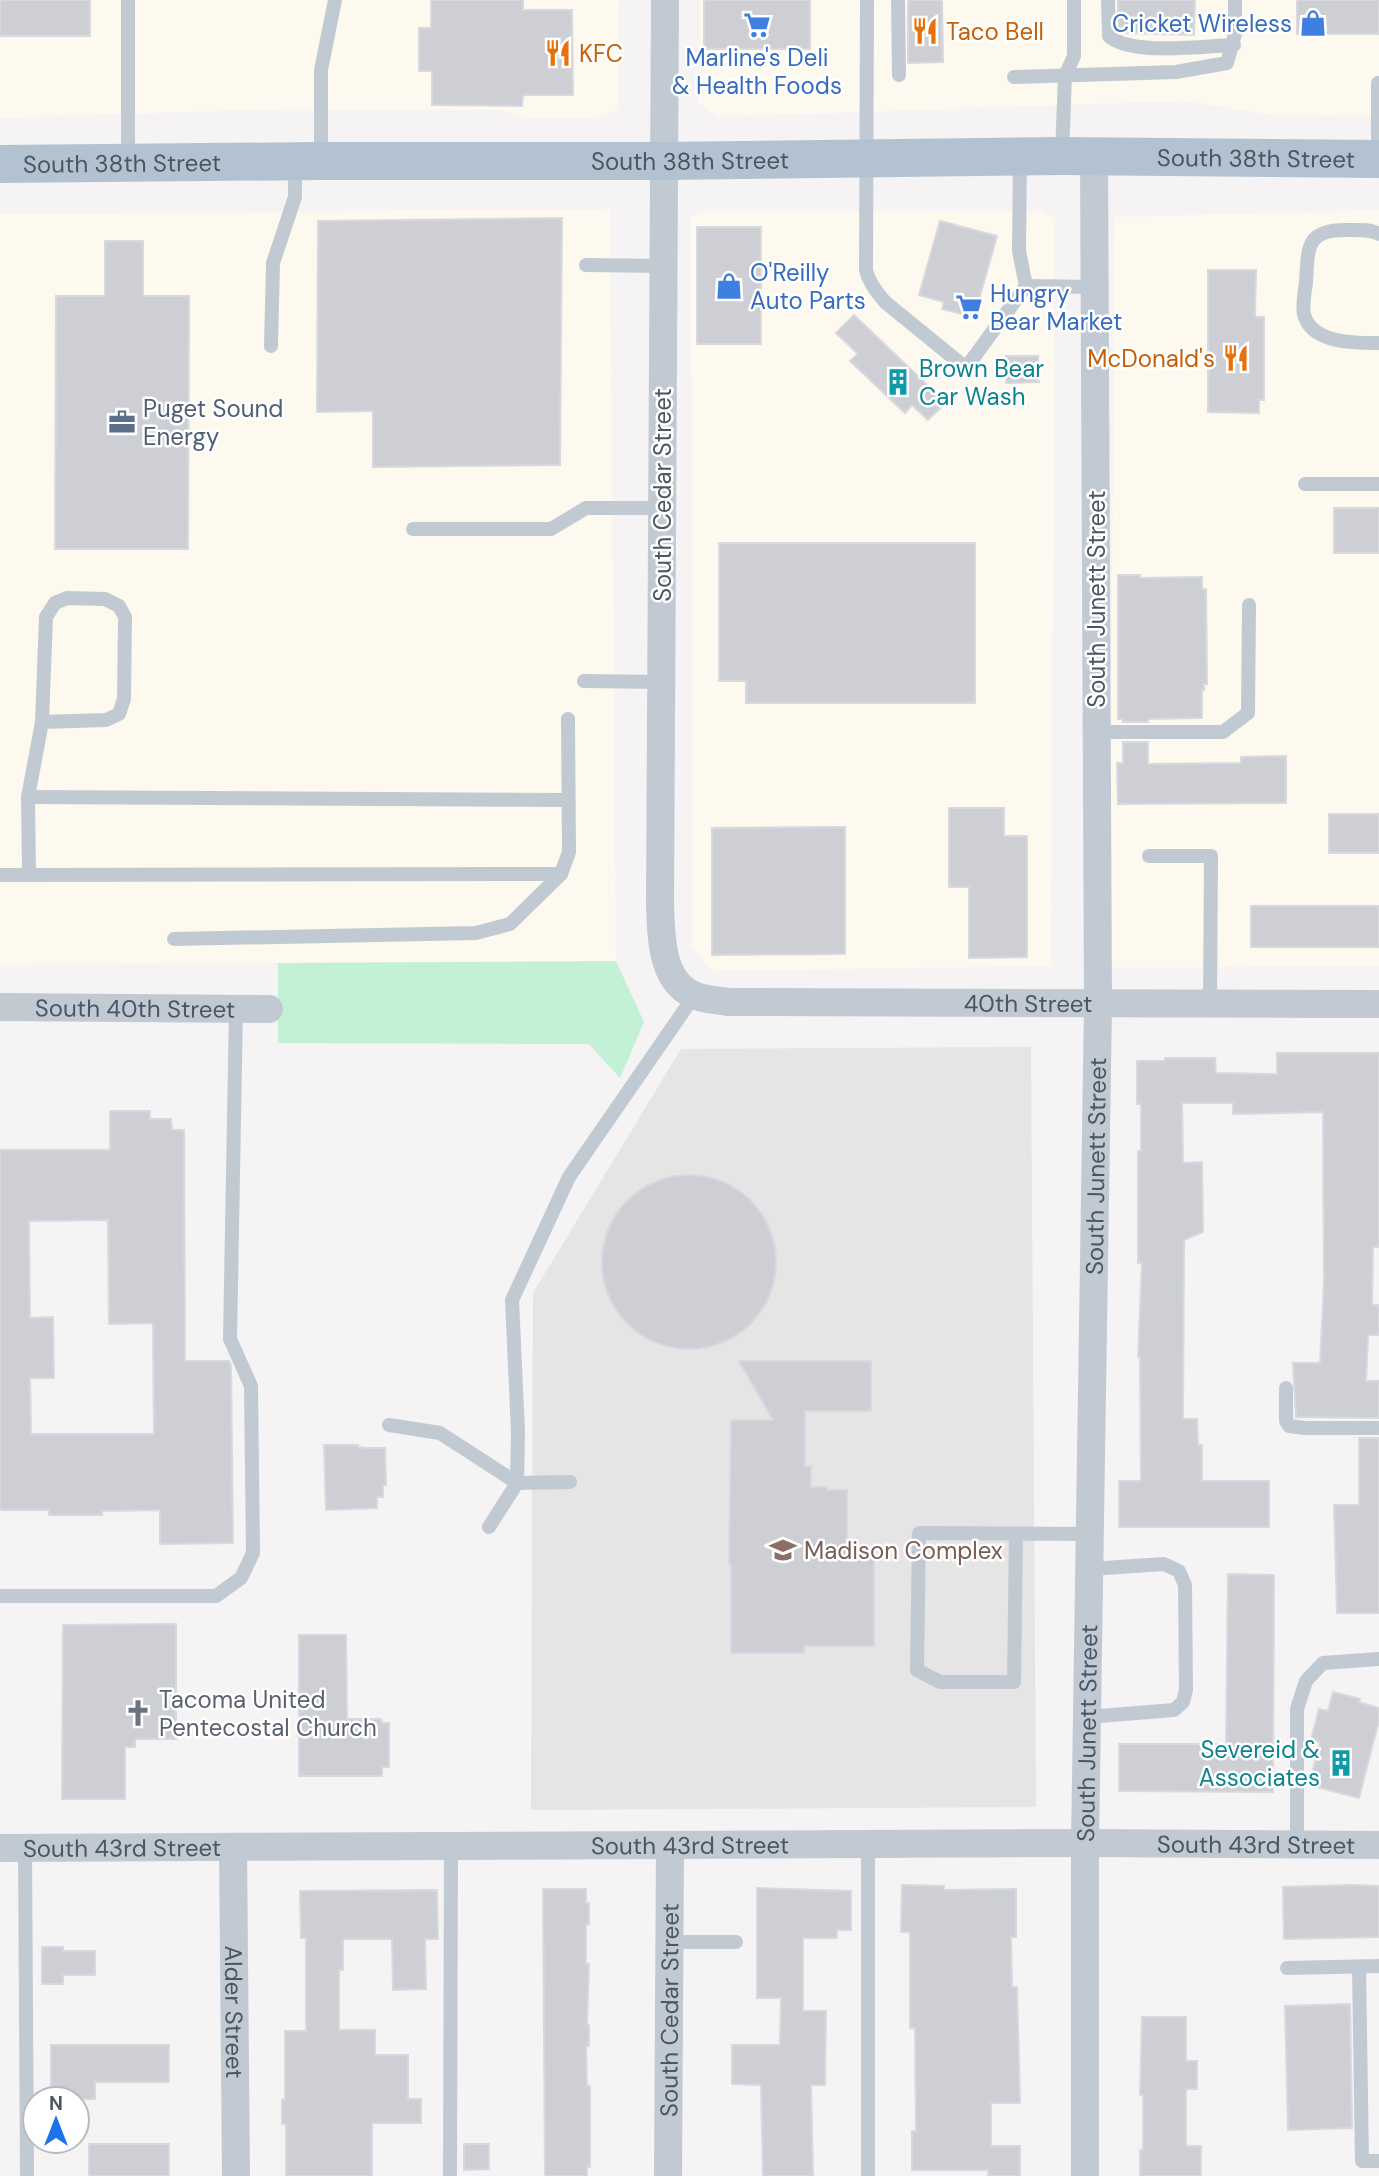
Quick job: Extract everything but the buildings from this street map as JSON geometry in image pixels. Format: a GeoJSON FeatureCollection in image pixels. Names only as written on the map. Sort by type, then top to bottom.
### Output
{"type":"FeatureCollection","features":[{"type":"Feature","properties":{"kind":"main road","name":"South 38th Street"},"geometry":{"type":"LineString","coordinates":[[0,164],[663,162],[1078,156],[1379,159]]}},
{"type":"Feature","properties":{"kind":"street","name":"South Cedar Street"},"geometry":{"type":"LineString","coordinates":[[665,0],[661,922],[664,954],[687,991]]}},
{"type":"Feature","properties":{"kind":"street","name":"South Junett Street"},"geometry":{"type":"LineString","coordinates":[[1078,156],[1095,287],[1098,1004],[1085,1843],[1085,2176]]}},
{"type":"Feature","properties":{"kind":"street","name":"40th Street"},"geometry":{"type":"LineString","coordinates":[[687,991],[744,1002],[1379,1004]]}},
{"type":"Feature","properties":{"kind":"street","name":"South 40th Street"},"geometry":{"type":"LineString","coordinates":[[0,1007],[270,1009]]}},
{"type":"Feature","properties":{"kind":"street","name":"South 43rd Street"},"geometry":{"type":"LineString","coordinates":[[12,1848],[1085,1843],[1379,1845]]}},
{"type":"Feature","properties":{"kind":"street","name":"South Cedar Street"},"geometry":{"type":"LineString","coordinates":[[668,2176],[670,1845]]}},
{"type":"Feature","properties":{"kind":"street","name":"Alder Street"},"geometry":{"type":"LineString","coordinates":[[233,1848],[236,2176]]}},
{"type":"Feature","properties":{"kind":"lane"},"geometry":{"type":"LineString","coordinates":[[128,0],[128,162]]}},
{"type":"Feature","properties":{"kind":"lane"},"geometry":{"type":"LineString","coordinates":[[271,346],[273,263],[308,161],[321,70],[335,0]]}},
{"type":"Feature","properties":{"kind":"lane"},"geometry":{"type":"LineString","coordinates":[[867,0],[866,258],[869,281],[885,302],[966,368],[1026,286],[1019,251],[1020,157]]}},
{"type":"Feature","properties":{"kind":"lane"},"geometry":{"type":"LineString","coordinates":[[898,0],[899,75]]}},
{"type":"Feature","properties":{"kind":"lane"},"geometry":{"type":"LineString","coordinates":[[1074,0],[1074,56],[1065,76],[1078,156]]}},
{"type":"Feature","properties":{"kind":"lane"},"geometry":{"type":"LineString","coordinates":[[1108,0],[1108,36],[1115,42],[1135,48],[1234,45]]}},
{"type":"Feature","properties":{"kind":"lane"},"geometry":{"type":"LineString","coordinates":[[1014,77],[1176,72],[1227,63],[1234,45],[1235,0]]}},
{"type":"Feature","properties":{"kind":"lane"},"geometry":{"type":"LineString","coordinates":[[1378,83],[1379,159]]}},
{"type":"Feature","properties":{"kind":"lane"},"geometry":{"type":"LineString","coordinates":[[1379,234],[1371,231],[1325,231],[1311,244],[1304,313],[1316,330],[1325,337],[1341,341],[1379,343]]}},
{"type":"Feature","properties":{"kind":"lane"},"geometry":{"type":"LineString","coordinates":[[586,265],[663,266]]}},
{"type":"Feature","properties":{"kind":"lane"},"geometry":{"type":"LineString","coordinates":[[1026,286],[1095,287]]}},
{"type":"Feature","properties":{"kind":"lane"},"geometry":{"type":"LineString","coordinates":[[1305,484],[1379,484]]}},
{"type":"Feature","properties":{"kind":"lane"},"geometry":{"type":"LineString","coordinates":[[412,529],[551,529],[586,508],[662,509]]}},
{"type":"Feature","properties":{"kind":"lane"},"geometry":{"type":"LineString","coordinates":[[29,874],[29,797],[42,722],[46,618],[55,603],[67,598],[105,599],[119,606],[125,617],[124,699],[119,714],[106,720],[42,722]]}},
{"type":"Feature","properties":{"kind":"lane"},"geometry":{"type":"LineString","coordinates":[[1097,732],[1223,732],[1248,713],[1249,605]]}},
{"type":"Feature","properties":{"kind":"lane"},"geometry":{"type":"LineString","coordinates":[[584,681],[661,682]]}},
{"type":"Feature","properties":{"kind":"lane"},"geometry":{"type":"LineString","coordinates":[[174,939],[476,933],[510,924],[561,874],[569,852],[568,719]]}},
{"type":"Feature","properties":{"kind":"lane"},"geometry":{"type":"LineString","coordinates":[[29,797],[568,800]]}},
{"type":"Feature","properties":{"kind":"lane"},"geometry":{"type":"LineString","coordinates":[[1149,856],[1211,856],[1210,1004]]}},
{"type":"Feature","properties":{"kind":"lane"},"geometry":{"type":"LineString","coordinates":[[0,874],[561,874]]}},
{"type":"Feature","properties":{"kind":"lane"},"geometry":{"type":"LineString","coordinates":[[489,1527],[517,1483],[518,1432],[512,1300],[569,1177],[687,991]]}},
{"type":"Feature","properties":{"kind":"lane"},"geometry":{"type":"LineString","coordinates":[[0,1596],[216,1596],[241,1578],[253,1553],[251,1387],[230,1339],[236,1009]]}},
{"type":"Feature","properties":{"kind":"lane"},"geometry":{"type":"LineString","coordinates":[[1286,1388],[1286,1421],[1289,1426],[1379,1428]]}},
{"type":"Feature","properties":{"kind":"lane"},"geometry":{"type":"LineString","coordinates":[[389,1424],[440,1433],[517,1483],[570,1482]]}},
{"type":"Feature","properties":{"kind":"lane"},"geometry":{"type":"LineString","coordinates":[[1016,1534],[1014,1682],[940,1682],[917,1670],[919,1533],[1090,1534]]}},
{"type":"Feature","properties":{"kind":"lane"},"geometry":{"type":"LineString","coordinates":[[1087,1717],[1174,1710],[1183,1702],[1186,1690],[1185,1585],[1179,1571],[1164,1564],[1089,1569]]}},
{"type":"Feature","properties":{"kind":"lane"},"geometry":{"type":"LineString","coordinates":[[1297,1844],[1297,1709],[1306,1681],[1323,1663],[1379,1659]]}},
{"type":"Feature","properties":{"kind":"lane"},"geometry":{"type":"LineString","coordinates":[[868,1844],[868,2176]]}},
{"type":"Feature","properties":{"kind":"lane"},"geometry":{"type":"LineString","coordinates":[[450,2176],[452,1846]]}},
{"type":"Feature","properties":{"kind":"lane"},"geometry":{"type":"LineString","coordinates":[[12,1848],[26,2176]]}},
{"type":"Feature","properties":{"kind":"lane"},"geometry":{"type":"LineString","coordinates":[[670,1942],[736,1942]]}},
{"type":"Feature","properties":{"kind":"lane"},"geometry":{"type":"LineString","coordinates":[[1287,1968],[1379,1966]]}},
{"type":"Feature","properties":{"kind":"lane"},"geometry":{"type":"LineString","coordinates":[[1359,1967],[1362,2161],[1379,2161]]}},
{"type":"Feature","properties":{"kind":"shaded area"},"geometry":{"type":"Polygon","coordinates":[[[0,0],[619,0],[618,107],[606,117],[527,118],[499,110],[289,109],[0,118],[0,0]]]}},
{"type":"Feature","properties":{"kind":"shaded area"},"geometry":{"type":"Polygon","coordinates":[[[700,0],[1379,0],[1379,117],[1272,115],[1183,101],[717,117],[699,103],[700,0]]]}},
{"type":"Feature","properties":{"kind":"shaded area"},"geometry":{"type":"Polygon","coordinates":[[[610,209],[616,961],[0,965],[0,214],[610,209]]]}},
{"type":"Feature","properties":{"kind":"shaded area"},"geometry":{"type":"Polygon","coordinates":[[[1379,210],[1379,966],[1109,968],[1115,217],[1379,210]]]}},
{"type":"Feature","properties":{"kind":"shaded area"},"geometry":{"type":"Polygon","coordinates":[[[704,211],[1043,211],[1055,219],[1051,966],[712,971],[692,947],[691,217],[704,211]]]}},
{"type":"Feature","properties":{"kind":"shaded area","name":"Madison Complex"},"geometry":{"type":"Polygon","coordinates":[[[1031,1047],[1036,1807],[531,1810],[533,1293],[681,1049],[1031,1047]]]}},
{"type":"Feature","properties":{"kind":"green space"},"geometry":{"type":"Polygon","coordinates":[[[616,961],[644,1022],[620,1078],[589,1044],[278,1043],[278,963],[616,961]]]}},
{"type":"Feature","properties":{"kind":"place","name":"Cricket Wireless"},"geometry":{"type":"Point","coordinates":[1313,23]}},
{"type":"Feature","properties":{"kind":"place","name":"Marline's Deli & Health Foods"},"geometry":{"type":"Point","coordinates":[757,25]}},
{"type":"Feature","properties":{"kind":"place","name":"Taco Bell"},"geometry":{"type":"Point","coordinates":[925,31]}},
{"type":"Feature","properties":{"kind":"place","name":"KFC"},"geometry":{"type":"Point","coordinates":[558,53]}},
{"type":"Feature","properties":{"kind":"place","name":"O'Reilly Auto Parts"},"geometry":{"type":"Point","coordinates":[729,286]}},
{"type":"Feature","properties":{"kind":"place","name":"Hungry Bear Market"},"geometry":{"type":"Point","coordinates":[969,307]}},
{"type":"Feature","properties":{"kind":"place","name":"McDonald's"},"geometry":{"type":"Point","coordinates":[1236,358]}},
{"type":"Feature","properties":{"kind":"place","name":"Brown Bear Car Wash"},"geometry":{"type":"Point","coordinates":[898,382]}},
{"type":"Feature","properties":{"kind":"place","name":"Puget Sound Energy"},"geometry":{"type":"Point","coordinates":[122,422]}},
{"type":"Feature","properties":{"kind":"place","name":"Madison Complex"},"geometry":{"type":"Point","coordinates":[783,1550]}},
{"type":"Feature","properties":{"kind":"place","name":"Tacoma United Pentecostal Church"},"geometry":{"type":"Point","coordinates":[138,1713]}},
{"type":"Feature","properties":{"kind":"place","name":"Severeid & Associates"},"geometry":{"type":"Point","coordinates":[1341,1763]}}]}
